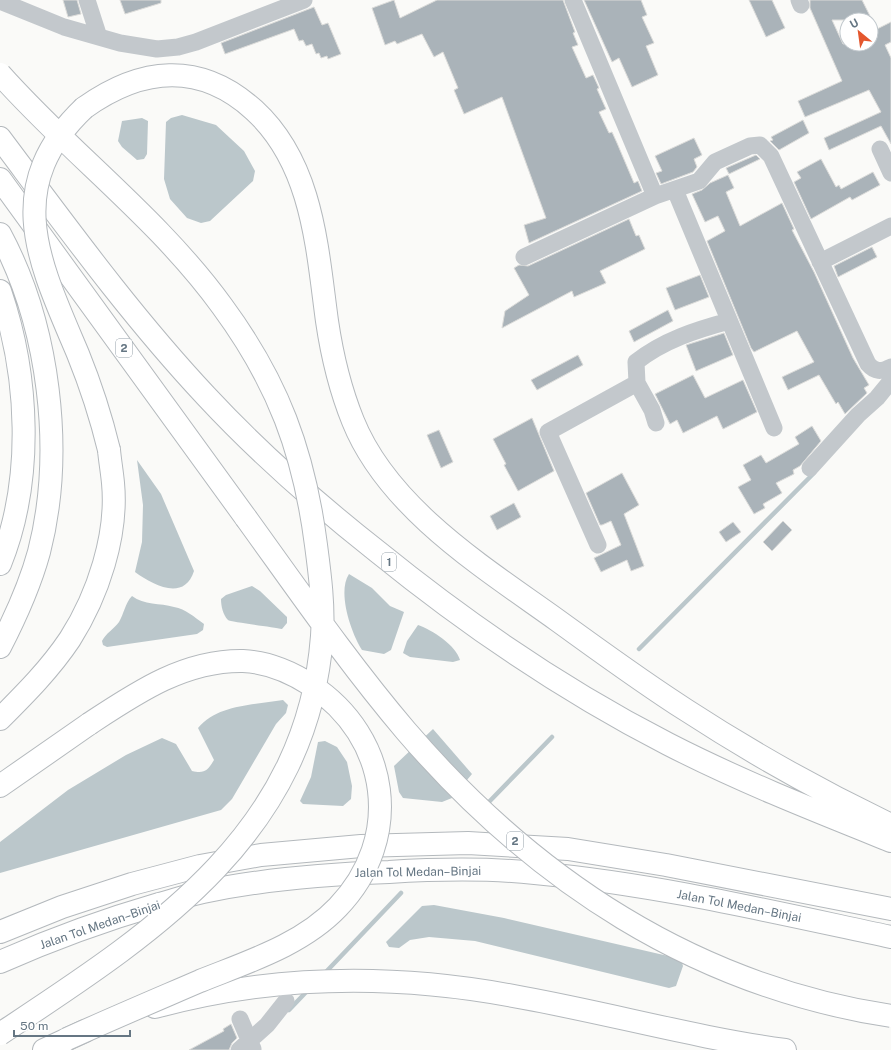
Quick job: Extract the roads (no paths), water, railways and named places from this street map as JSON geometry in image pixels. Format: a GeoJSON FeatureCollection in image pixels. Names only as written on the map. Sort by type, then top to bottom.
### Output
{"type":"FeatureCollection","features":[{"type":"Feature","properties":{"kind":"highway"},"geometry":{"type":"LineString","coordinates":[[0,74],[69,145],[152,224],[221,303],[252,347],[278,398],[301,464],[310,500],[322,601],[322,634],[318,668],[302,732],[278,787],[241,842],[187,898],[136,941],[64,992],[0,1034]]}},
{"type":"Feature","properties":{"kind":"highway"},"geometry":{"type":"LineString","coordinates":[[0,719],[41,677],[70,639],[94,591],[109,541],[113,512],[114,484],[109,450],[101,416],[78,354],[51,293],[37,247],[33,221],[38,178],[44,158],[55,139],[68,123],[84,108],[121,85],[141,78],[163,75],[185,76],[209,82],[233,94],[254,110],[272,130],[290,157],[302,185],[317,242],[332,351],[346,403],[354,424],[374,460],[417,511],[456,546],[614,661],[685,710],[810,785],[891,825]]}},
{"type":"Feature","properties":{"kind":"highway","name":"1"},"geometry":{"type":"LineString","coordinates":[[0,138],[124,301],[206,396],[291,480],[402,572],[464,619],[526,661],[621,719],[738,778],[891,841]]}},
{"type":"Feature","properties":{"kind":"highway","name":"2"},"geometry":{"type":"LineString","coordinates":[[0,178],[339,647],[407,731],[475,805],[505,833],[537,859],[604,907],[660,940],[697,959],[744,978],[814,1001],[891,1016]]}},
{"type":"Feature","properties":{"kind":"highway"},"geometry":{"type":"LineString","coordinates":[[0,234],[22,284],[35,323],[44,359],[49,401],[51,439],[46,507],[39,551],[27,588],[0,647]]}},
{"type":"Feature","properties":{"kind":"highway"},"geometry":{"type":"LineString","coordinates":[[0,291],[9,322],[18,368],[23,425],[20,478],[16,507],[11,532],[0,564]]}},
{"type":"Feature","properties":{"kind":"highway"},"geometry":{"type":"LineString","coordinates":[[0,786],[89,724],[137,693],[181,671],[222,662],[245,661],[266,665],[288,673],[324,694],[338,706],[356,728],[368,750],[374,766],[378,784],[378,822],[373,847],[360,878],[336,909],[318,925],[271,951],[44,1050]]}},
{"type":"Feature","properties":{"kind":"highway"},"geometry":{"type":"LineString","coordinates":[[0,932],[62,907],[132,884],[200,866],[261,855],[360,846],[468,843],[568,849],[674,866],[891,909]]}},
{"type":"Feature","properties":{"kind":"highway","name":"Jalan Tol Medan–Binjai"},"geometry":{"type":"LineString","coordinates":[[0,962],[55,938],[123,914],[202,892],[255,883],[332,874],[448,869],[534,873],[606,881],[668,891],[891,937]]}},
{"type":"Feature","properties":{"kind":"highway"},"geometry":{"type":"LineString","coordinates":[[67,1039],[133,1014],[212,994],[265,986],[324,981],[411,982],[456,987],[525,998],[680,1032],[785,1050]]}},
{"type":"Feature","properties":{"kind":"street"},"geometry":{"type":"LineString","coordinates":[[87,0],[99,37]]}},
{"type":"Feature","properties":{"kind":"street"},"geometry":{"type":"LineString","coordinates":[[0,1],[64,27],[99,37],[157,49],[178,47],[219,34],[304,0]]}},
{"type":"Feature","properties":{"kind":"street"},"geometry":{"type":"LineString","coordinates":[[573,0],[655,196]]}},
{"type":"Feature","properties":{"kind":"street"},"geometry":{"type":"LineString","coordinates":[[524,257],[655,196],[699,181],[719,160],[750,146],[760,145],[771,156],[868,364],[876,371],[882,371],[891,367]]}},
{"type":"Feature","properties":{"kind":"street"},"geometry":{"type":"LineString","coordinates":[[880,149],[891,173]]}},
{"type":"Feature","properties":{"kind":"street"},"geometry":{"type":"LineString","coordinates":[[675,190],[774,428]]}},
{"type":"Feature","properties":{"kind":"street"},"geometry":{"type":"LineString","coordinates":[[820,262],[891,226]]}},
{"type":"Feature","properties":{"kind":"street"},"geometry":{"type":"LineString","coordinates":[[656,423],[652,410],[637,383],[636,362],[649,352],[693,330],[729,321]]}},
{"type":"Feature","properties":{"kind":"street"},"geometry":{"type":"LineString","coordinates":[[810,468],[858,415],[877,398],[891,381]]}},
{"type":"Feature","properties":{"kind":"street"},"geometry":{"type":"LineString","coordinates":[[598,545],[548,432],[637,383]]}},
{"type":"Feature","properties":{"kind":"street"},"geometry":{"type":"LineString","coordinates":[[248,1046],[286,1001]]}},
{"type":"Feature","properties":{"kind":"street"},"geometry":{"type":"LineString","coordinates":[[240,1019],[248,1046]]}},
{"type":"Feature","properties":{"kind":"waterway"},"geometry":{"type":"LineString","coordinates":[[639,649],[814,473]]}},
{"type":"Feature","properties":{"kind":"waterway"},"geometry":{"type":"LineString","coordinates":[[486,805],[552,737]]}},
{"type":"Feature","properties":{"kind":"waterway"},"geometry":{"type":"LineString","coordinates":[[324,974],[401,893]]}},
{"type":"Feature","properties":{"kind":"waterway"},"geometry":{"type":"LineString","coordinates":[[289,1010],[309,989]]}}]}
